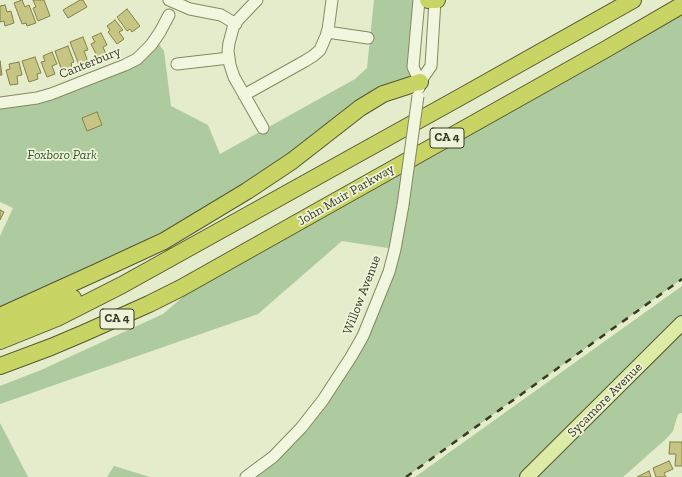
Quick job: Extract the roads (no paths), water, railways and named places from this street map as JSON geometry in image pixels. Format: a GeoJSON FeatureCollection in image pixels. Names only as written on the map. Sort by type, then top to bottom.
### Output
{"type":"FeatureCollection","features":[{"type":"Feature","properties":{"kind":"highway"},"geometry":{"type":"LineString","coordinates":[[428,0],[436,0]]}},
{"type":"Feature","properties":{"kind":"highway","name":"CA 4"},"geometry":{"type":"LineString","coordinates":[[0,341],[57,318],[89,302],[632,0]]}},
{"type":"Feature","properties":{"kind":"highway","name":"John Muir Parkway"},"geometry":{"type":"LineString","coordinates":[[0,366],[84,333],[181,288],[407,160],[590,59],[682,5]]}},
{"type":"Feature","properties":{"kind":"highway"},"geometry":{"type":"LineString","coordinates":[[0,316],[164,240],[248,191],[292,161],[360,108],[383,94],[419,89]]}},
{"type":"Feature","properties":{"kind":"highway"},"geometry":{"type":"LineString","coordinates":[[0,326],[38,314],[184,250]]}},
{"type":"Feature","properties":{"kind":"main road","name":"Sycamore Avenue"},"geometry":{"type":"LineString","coordinates":[[527,477],[682,323]]}},
{"type":"Feature","properties":{"kind":"street"},"geometry":{"type":"LineString","coordinates":[[170,15],[169,0],[181,3],[194,10],[217,13],[236,24]]}},
{"type":"Feature","properties":{"kind":"street"},"geometry":{"type":"LineString","coordinates":[[257,0],[233,28],[228,51],[234,77],[263,128]]}},
{"type":"Feature","properties":{"kind":"street"},"geometry":{"type":"LineString","coordinates":[[244,95],[313,56],[320,50],[327,32],[332,0]]}},
{"type":"Feature","properties":{"kind":"street","name":"Willow Avenue"},"geometry":{"type":"LineString","coordinates":[[419,0],[413,67],[419,89]]}},
{"type":"Feature","properties":{"kind":"street","name":"Willow Avenue"},"geometry":{"type":"LineString","coordinates":[[246,477],[273,457],[301,428],[323,400],[363,336],[389,272],[403,205],[419,89],[431,66],[436,0]]}},
{"type":"Feature","properties":{"kind":"street","name":"Canterbury"},"geometry":{"type":"LineString","coordinates":[[0,103],[37,98],[51,94],[137,59],[151,45],[170,15],[181,3]]}},
{"type":"Feature","properties":{"kind":"street"},"geometry":{"type":"LineString","coordinates":[[327,32],[368,38]]}},
{"type":"Feature","properties":{"kind":"street"},"geometry":{"type":"LineString","coordinates":[[177,64],[229,58]]}},
{"type":"Feature","properties":{"kind":"railway"},"geometry":{"type":"LineString","coordinates":[[406,477],[682,279]]}},
{"type":"Feature","properties":{"kind":"park label","name":"Foxboro Park"},"geometry":{"type":"Point","coordinates":[62,155]}}]}
